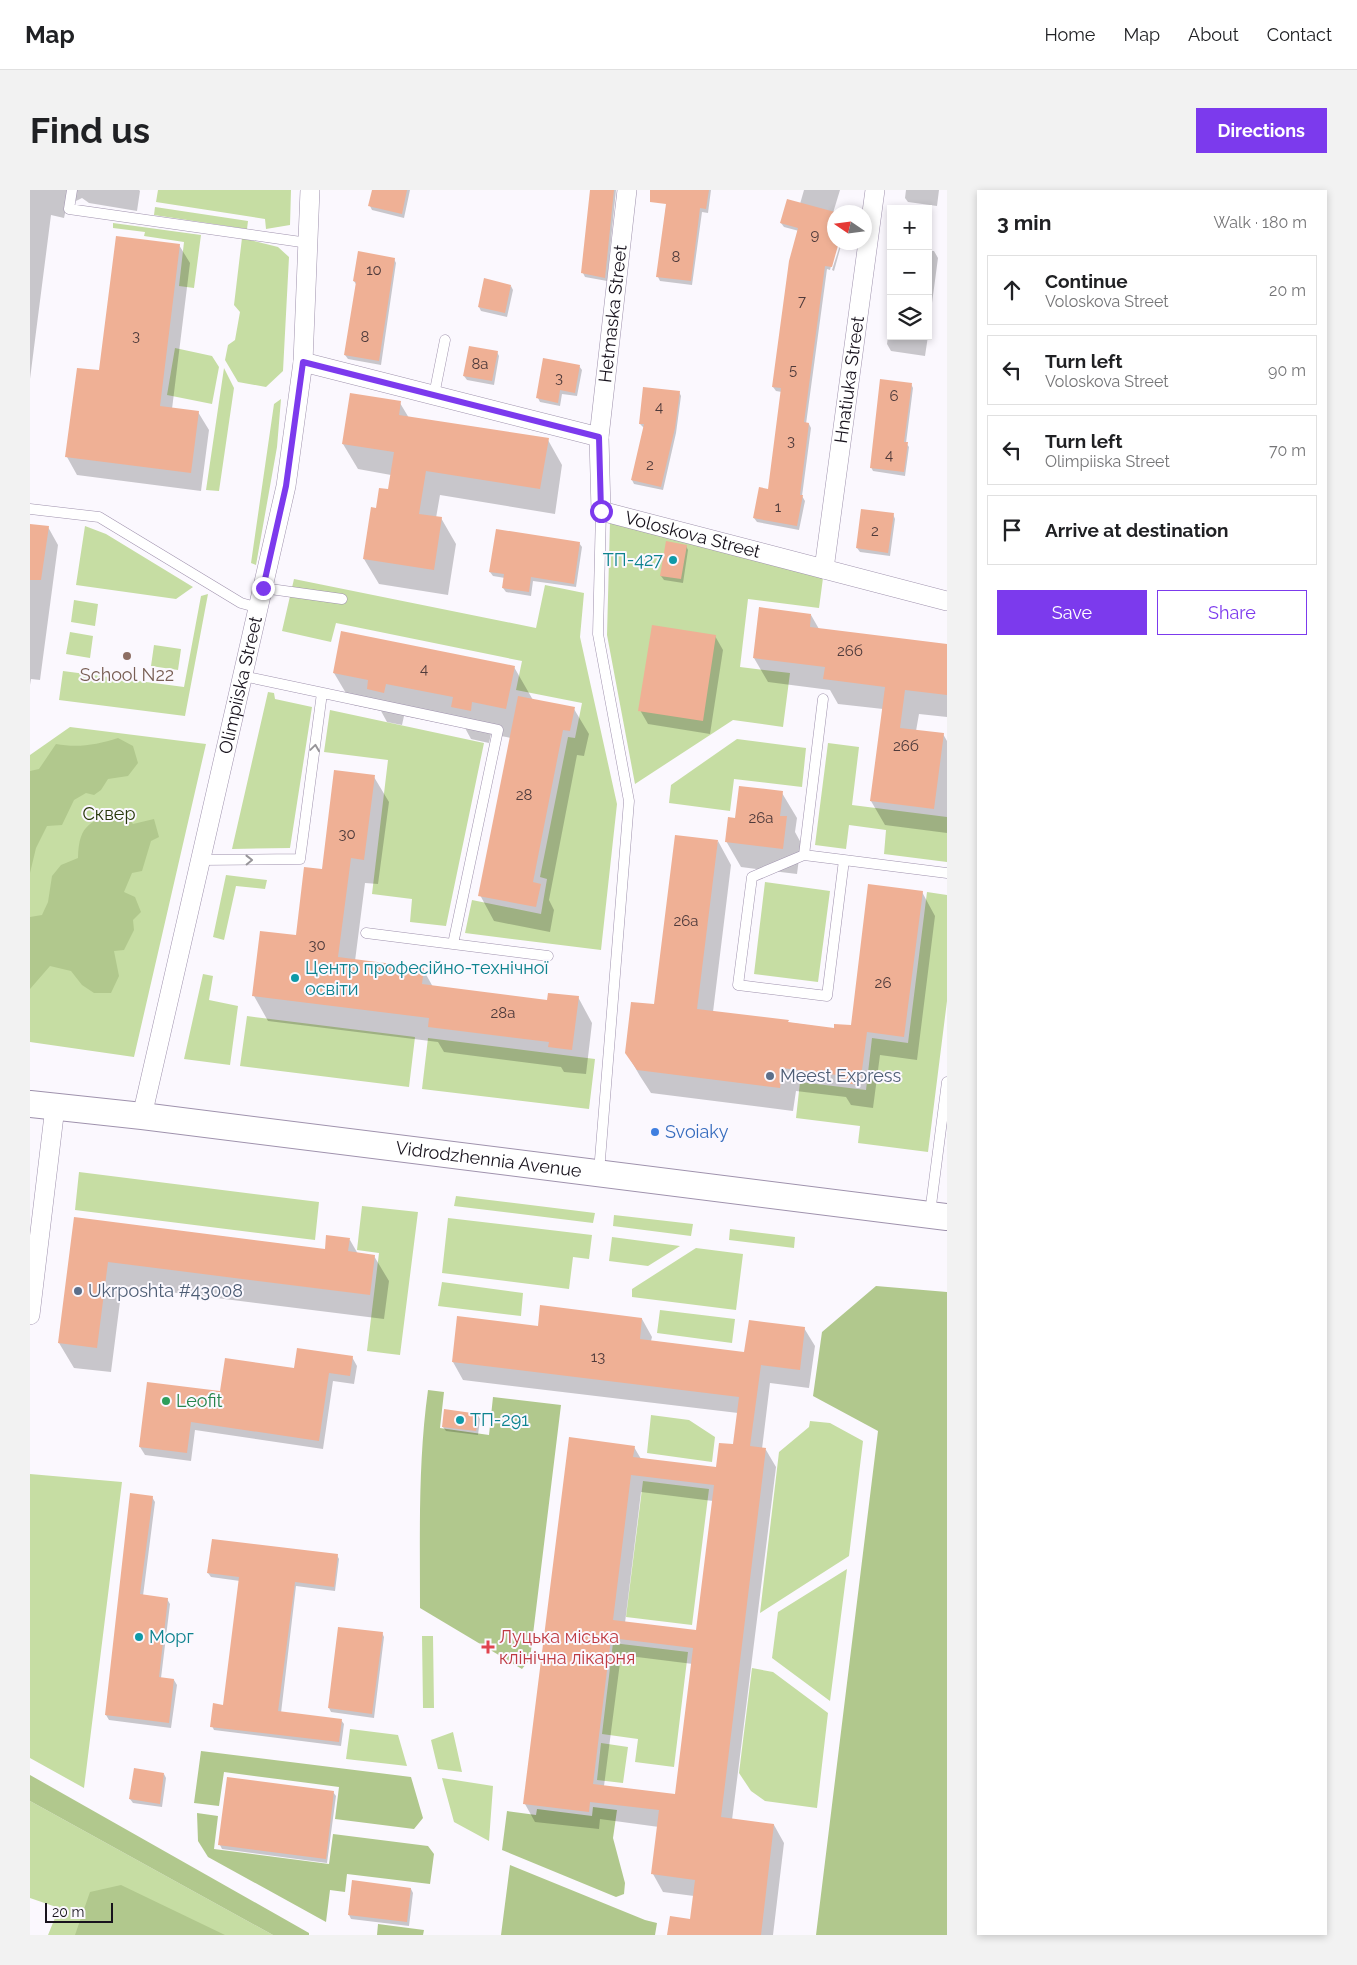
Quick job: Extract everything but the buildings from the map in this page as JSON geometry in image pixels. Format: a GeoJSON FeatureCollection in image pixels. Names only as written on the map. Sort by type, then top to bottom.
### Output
{"type":"FeatureCollection","features":[{"type":"Feature","properties":{"kind":"main road","name":"Vidrodzhennia Avenue"},"geometry":{"type":"LineString","coordinates":[[42,1105],[939,1216]]}},
{"type":"Feature","properties":{"kind":"street","name":"Olimpiiska Street"},"geometry":{"type":"LineString","coordinates":[[142,1116],[286,486],[303,362],[310,190]]}},
{"type":"Feature","properties":{"kind":"street","name":"Hetmaska Street"},"geometry":{"type":"LineString","coordinates":[[599,437],[627,190]]}},
{"type":"Feature","properties":{"kind":"street","name":"Hnatiuka Street"},"geometry":{"type":"LineString","coordinates":[[824,569],[875,190]]}},
{"type":"Feature","properties":{"kind":"street"},"geometry":{"type":"LineString","coordinates":[[303,362],[599,437]]}},
{"type":"Feature","properties":{"kind":"street","name":"Voloskova Street"},"geometry":{"type":"LineString","coordinates":[[599,437],[601,511],[947,601]]}},
{"type":"Feature","properties":{"kind":"street"},"geometry":{"type":"LineString","coordinates":[[30,1315],[42,1105]]}},
{"type":"Feature","properties":{"kind":"lane"},"geometry":{"type":"LineString","coordinates":[[72,190],[69,209],[308,243]]}},
{"type":"Feature","properties":{"kind":"lane"},"geometry":{"type":"LineString","coordinates":[[434,395],[446,340]]}},
{"type":"Feature","properties":{"kind":"lane"},"geometry":{"type":"LineString","coordinates":[[30,509],[99,517],[241,603],[259,608]]}},
{"type":"Feature","properties":{"kind":"lane"},"geometry":{"type":"LineString","coordinates":[[598,1173],[629,801],[598,634],[601,511]]}},
{"type":"Feature","properties":{"kind":"lane"},"geometry":{"type":"LineString","coordinates":[[263,588],[342,599]]}},
{"type":"Feature","properties":{"kind":"lane"},"geometry":{"type":"LineString","coordinates":[[243,676],[498,730],[453,944]]}},
{"type":"Feature","properties":{"kind":"lane"},"geometry":{"type":"LineString","coordinates":[[200,860],[300,859],[322,693]]}},
{"type":"Feature","properties":{"kind":"lane"},"geometry":{"type":"LineString","coordinates":[[804,855],[823,700]]}},
{"type":"Feature","properties":{"kind":"lane"},"geometry":{"type":"LineString","coordinates":[[844,860],[827,996],[738,985],[752,877],[804,855],[844,860],[947,873]]}},
{"type":"Feature","properties":{"kind":"lane"},"geometry":{"type":"LineString","coordinates":[[366,933],[548,956]]}},
{"type":"Feature","properties":{"kind":"lane"},"geometry":{"type":"LineString","coordinates":[[939,1216],[947,1082]]}},
{"type":"Feature","properties":{"kind":"green space"},"geometry":{"type":"Polygon","coordinates":[[[158,190],[291,190],[290,225],[266,229],[265,219],[156,202],[158,190]]]}},
{"type":"Feature","properties":{"kind":"green space"},"geometry":{"type":"Polygon","coordinates":[[[155,207],[248,221],[247,229],[154,215],[155,207]]]}},
{"type":"Feature","properties":{"kind":"green space"},"geometry":{"type":"Polygon","coordinates":[[[113,223],[201,235],[194,288],[179,286],[184,242],[144,236],[145,232],[113,228],[113,223]]]}},
{"type":"Feature","properties":{"kind":"green space"},"geometry":{"type":"Polygon","coordinates":[[[242,238],[278,247],[289,257],[283,371],[266,387],[238,382],[225,360],[228,345],[235,340],[240,312],[234,305],[242,238]]]}},
{"type":"Feature","properties":{"kind":"green space"},"geometry":{"type":"Polygon","coordinates":[[[175,348],[212,356],[219,367],[212,404],[167,395],[175,348]]]}},
{"type":"Feature","properties":{"kind":"green space"},"geometry":{"type":"Polygon","coordinates":[[[224,368],[234,388],[219,491],[206,490],[224,368]]]}},
{"type":"Feature","properties":{"kind":"green space"},"geometry":{"type":"Polygon","coordinates":[[[281,399],[277,447],[256,565],[251,563],[274,404],[281,399]]]}},
{"type":"Feature","properties":{"kind":"green space"},"geometry":{"type":"Polygon","coordinates":[[[610,522],[823,578],[819,608],[748,599],[740,667],[790,673],[783,727],[733,720],[635,784],[607,635],[610,522]]]}},
{"type":"Feature","properties":{"kind":"green space"},"geometry":{"type":"Polygon","coordinates":[[[85,526],[106,534],[193,587],[176,599],[76,585],[85,526]]]}},
{"type":"Feature","properties":{"kind":"green space"},"geometry":{"type":"Polygon","coordinates":[[[294,579],[536,628],[545,585],[584,593],[580,637],[617,804],[601,950],[465,933],[472,900],[541,914],[547,879],[540,877],[568,737],[575,738],[582,703],[516,690],[522,661],[336,623],[331,642],[282,631],[294,579]]]}},
{"type":"Feature","properties":{"kind":"green space"},"geometry":{"type":"Polygon","coordinates":[[[208,594],[185,716],[59,700],[63,671],[184,687],[201,596],[208,594]]]}},
{"type":"Feature","properties":{"kind":"green space"},"geometry":{"type":"Polygon","coordinates":[[[74,600],[98,604],[95,626],[71,622],[74,600]]]}},
{"type":"Feature","properties":{"kind":"green space"},"geometry":{"type":"Polygon","coordinates":[[[70,632],[93,636],[90,658],[66,654],[70,632]]]}},
{"type":"Feature","properties":{"kind":"green space"},"geometry":{"type":"Polygon","coordinates":[[[154,645],[181,649],[178,670],[151,666],[154,645]]]}},
{"type":"Feature","properties":{"kind":"green space"},"geometry":{"type":"Polygon","coordinates":[[[268,692],[274,693],[275,699],[312,707],[290,848],[232,849],[268,692]]]}},
{"type":"Feature","properties":{"kind":"green space"},"geometry":{"type":"Polygon","coordinates":[[[330,710],[484,743],[446,926],[410,922],[412,899],[372,894],[388,760],[324,752],[330,710]]]}},
{"type":"Feature","properties":{"kind":"green space","name":"Сквер"},"geometry":{"type":"Polygon","coordinates":[[[70,727],[206,744],[134,1057],[30,1042],[30,755],[70,727]]]}},
{"type":"Feature","properties":{"kind":"green space"},"geometry":{"type":"Polygon","coordinates":[[[118,738],[133,746],[138,763],[128,776],[108,779],[101,790],[94,795],[86,793],[74,800],[62,825],[47,826],[36,848],[30,873],[30,771],[39,769],[56,744],[87,745],[118,738]]]}},
{"type":"Feature","properties":{"kind":"green space"},"geometry":{"type":"Polygon","coordinates":[[[737,739],[806,748],[802,787],[734,779],[730,811],[669,803],[671,785],[737,739]]]}},
{"type":"Feature","properties":{"kind":"green space"},"geometry":{"type":"Polygon","coordinates":[[[828,743],[859,747],[852,805],[947,817],[947,862],[884,854],[886,830],[849,825],[846,849],[815,845],[828,743]]]}},
{"type":"Feature","properties":{"kind":"green space"},"geometry":{"type":"Polygon","coordinates":[[[121,809],[133,824],[154,819],[159,837],[151,841],[142,871],[132,873],[124,892],[135,897],[141,912],[133,920],[134,930],[124,950],[114,951],[119,976],[111,993],[94,993],[82,985],[71,971],[50,966],[30,989],[30,917],[42,915],[48,902],[52,876],[61,865],[78,858],[79,846],[84,830],[94,821],[121,809]]]}},
{"type":"Feature","properties":{"kind":"green space"},"geometry":{"type":"Polygon","coordinates":[[[226,875],[267,880],[265,889],[236,886],[224,940],[213,937],[226,875]]]}},
{"type":"Feature","properties":{"kind":"green space"},"geometry":{"type":"Polygon","coordinates":[[[765,882],[830,891],[818,982],[754,974],[765,882]]]}},
{"type":"Feature","properties":{"kind":"green space"},"geometry":{"type":"Polygon","coordinates":[[[927,892],[947,895],[947,1001],[928,1152],[858,1143],[860,1126],[796,1118],[800,1082],[866,1090],[872,1038],[908,1043],[927,892]]]}},
{"type":"Feature","properties":{"kind":"green space"},"geometry":{"type":"Polygon","coordinates":[[[203,974],[213,976],[209,1000],[238,1006],[230,1065],[184,1059],[203,974]]]}},
{"type":"Feature","properties":{"kind":"green space"},"geometry":{"type":"Polygon","coordinates":[[[247,1016],[415,1037],[409,1087],[240,1066],[247,1016]]]}},
{"type":"Feature","properties":{"kind":"green space"},"geometry":{"type":"Polygon","coordinates":[[[428,1038],[595,1059],[589,1109],[422,1089],[428,1038]]]}},
{"type":"Feature","properties":{"kind":"green space"},"geometry":{"type":"Polygon","coordinates":[[[79,1172],[319,1202],[315,1240],[75,1210],[79,1172]]]}},
{"type":"Feature","properties":{"kind":"green space"},"geometry":{"type":"Polygon","coordinates":[[[456,1196],[595,1213],[593,1223],[454,1206],[456,1196]]]}},
{"type":"Feature","properties":{"kind":"green space"},"geometry":{"type":"Polygon","coordinates":[[[362,1206],[418,1212],[400,1355],[367,1351],[379,1253],[357,1250],[362,1206]]]}},
{"type":"Feature","properties":{"kind":"green space"},"geometry":{"type":"Polygon","coordinates":[[[614,1215],[693,1224],[691,1236],[613,1226],[614,1215]]]}},
{"type":"Feature","properties":{"kind":"green space"},"geometry":{"type":"Polygon","coordinates":[[[448,1218],[592,1235],[589,1259],[573,1257],[569,1289],[442,1273],[448,1218]]]}},
{"type":"Feature","properties":{"kind":"green space"},"geometry":{"type":"Polygon","coordinates":[[[730,1229],[795,1237],[794,1248],[729,1240],[730,1229]]]}},
{"type":"Feature","properties":{"kind":"green space"},"geometry":{"type":"Polygon","coordinates":[[[612,1237],[680,1246],[648,1266],[609,1261],[612,1237]]]}},
{"type":"Feature","properties":{"kind":"green space"},"geometry":{"type":"Polygon","coordinates":[[[696,1248],[743,1254],[736,1310],[632,1297],[632,1289],[696,1248]]]}},
{"type":"Feature","properties":{"kind":"green space"},"geometry":{"type":"Polygon","coordinates":[[[442,1282],[523,1293],[521,1316],[438,1306],[442,1282]]]}},
{"type":"Feature","properties":{"kind":"green space"},"geometry":{"type":"Polygon","coordinates":[[[876,1286],[947,1292],[947,1935],[816,1935],[878,1431],[813,1396],[822,1332],[876,1286]]]}},
{"type":"Feature","properties":{"kind":"green space"},"geometry":{"type":"Polygon","coordinates":[[[660,1310],[735,1319],[732,1343],[657,1333],[660,1310]]]}},
{"type":"Feature","properties":{"kind":"green space"},"geometry":{"type":"Polygon","coordinates":[[[428,1390],[444,1392],[440,1428],[489,1435],[493,1397],[561,1405],[530,1659],[522,1669],[420,1608],[421,1471],[428,1390]]]}},
{"type":"Feature","properties":{"kind":"green space"},"geometry":{"type":"Polygon","coordinates":[[[651,1415],[689,1420],[715,1437],[712,1462],[647,1453],[651,1415]]]}},
{"type":"Feature","properties":{"kind":"green space"},"geometry":{"type":"Polygon","coordinates":[[[810,1421],[830,1423],[863,1441],[849,1556],[760,1613],[779,1452],[809,1427],[810,1421]]]}},
{"type":"Feature","properties":{"kind":"green space"},"geometry":{"type":"Polygon","coordinates":[[[30,1474],[122,1482],[84,1788],[30,1758],[30,1474]]]}},
{"type":"Feature","properties":{"kind":"green space"},"geometry":{"type":"Polygon","coordinates":[[[643,1481],[709,1489],[692,1625],[626,1617],[643,1481]]]}},
{"type":"Feature","properties":{"kind":"green space"},"geometry":{"type":"Polygon","coordinates":[[[847,1569],[830,1701],[772,1658],[778,1612],[847,1569]]]}},
{"type":"Feature","properties":{"kind":"green space"},"geometry":{"type":"Polygon","coordinates":[[[422,1636],[433,1636],[434,1708],[423,1708],[422,1636]]]}},
{"type":"Feature","properties":{"kind":"green space"},"geometry":{"type":"Polygon","coordinates":[[[613,1643],[688,1652],[674,1767],[635,1762],[638,1739],[602,1734],[613,1643]]]}},
{"type":"Feature","properties":{"kind":"green space"},"geometry":{"type":"Polygon","coordinates":[[[752,1668],[773,1672],[828,1713],[817,1808],[765,1801],[751,1791],[739,1773],[752,1668]]]}},
{"type":"Feature","properties":{"kind":"green space"},"geometry":{"type":"Polygon","coordinates":[[[350,1729],[398,1735],[407,1766],[346,1759],[350,1729]]]}},
{"type":"Feature","properties":{"kind":"green space"},"geometry":{"type":"Polygon","coordinates":[[[453,1732],[462,1772],[438,1769],[431,1740],[453,1732]]]}},
{"type":"Feature","properties":{"kind":"green space"},"geometry":{"type":"Polygon","coordinates":[[[601,1743],[628,1747],[623,1783],[597,1780],[601,1743]]]}},
{"type":"Feature","properties":{"kind":"green space"},"geometry":{"type":"Polygon","coordinates":[[[201,1751],[411,1777],[423,1818],[414,1829],[335,1819],[339,1787],[224,1772],[219,1806],[194,1803],[201,1751]]]}},
{"type":"Feature","properties":{"kind":"green space"},"geometry":{"type":"Polygon","coordinates":[[[30,1775],[309,1933],[309,1935],[273,1935],[30,1801],[30,1775]]]}},
{"type":"Feature","properties":{"kind":"green space"},"geometry":{"type":"Polygon","coordinates":[[[442,1778],[493,1786],[489,1841],[454,1822],[442,1778]]]}},
{"type":"Feature","properties":{"kind":"green space"},"geometry":{"type":"Polygon","coordinates":[[[30,1801],[273,1935],[48,1935],[59,1908],[30,1898],[30,1801]]]}},
{"type":"Feature","properties":{"kind":"green space"},"geometry":{"type":"Polygon","coordinates":[[[593,1807],[617,1810],[613,1838],[625,1883],[624,1894],[616,1897],[502,1850],[507,1811],[536,1815],[537,1809],[592,1816],[593,1807]]]}},
{"type":"Feature","properties":{"kind":"green space"},"geometry":{"type":"Polygon","coordinates":[[[197,1813],[218,1816],[214,1849],[329,1864],[333,1834],[428,1846],[434,1854],[430,1884],[347,1874],[345,1892],[330,1890],[326,1922],[208,1857],[198,1841],[197,1813]]]}},
{"type":"Feature","properties":{"kind":"green space"},"geometry":{"type":"Polygon","coordinates":[[[510,1865],[645,1920],[657,1923],[655,1935],[501,1935],[510,1865]]]}},
{"type":"Feature","properties":{"kind":"green space"},"geometry":{"type":"Polygon","coordinates":[[[121,1885],[225,1935],[75,1935],[90,1892],[121,1885]]]}},
{"type":"Feature","properties":{"kind":"green space"},"geometry":{"type":"Polygon","coordinates":[[[378,1924],[424,1930],[423,1935],[377,1935],[378,1924]]]}},
{"type":"Feature","properties":{"kind":"place","name":"ТП-427"},"geometry":{"type":"Point","coordinates":[673,560]}},
{"type":"Feature","properties":{"kind":"place","name":"School N22"},"geometry":{"type":"Point","coordinates":[127,656]}},
{"type":"Feature","properties":{"kind":"place","name":"Центр професійно-технічної освіти"},"geometry":{"type":"Point","coordinates":[295,978]}},
{"type":"Feature","properties":{"kind":"place","name":"Meest Express"},"geometry":{"type":"Point","coordinates":[770,1076]}},
{"type":"Feature","properties":{"kind":"place","name":"Svoiaky"},"geometry":{"type":"Point","coordinates":[655,1132]}},
{"type":"Feature","properties":{"kind":"place","name":"Ukrposhta #43008"},"geometry":{"type":"Point","coordinates":[78,1291]}},
{"type":"Feature","properties":{"kind":"place","name":"Leofit"},"geometry":{"type":"Point","coordinates":[166,1401]}},
{"type":"Feature","properties":{"kind":"place","name":"ТП-291"},"geometry":{"type":"Point","coordinates":[460,1420]}},
{"type":"Feature","properties":{"kind":"place","name":"Морг"},"geometry":{"type":"Point","coordinates":[139,1637]}},
{"type":"Feature","properties":{"kind":"place","name":"Луцька міська клінічна лікарня"},"geometry":{"type":"Point","coordinates":[488,1647]}},
{"type":"Feature","properties":{"kind":"route"},"geometry":{"type":"LineString","coordinates":[[263,588],[286,486],[303,362],[599,437],[601,511]]}}]}
